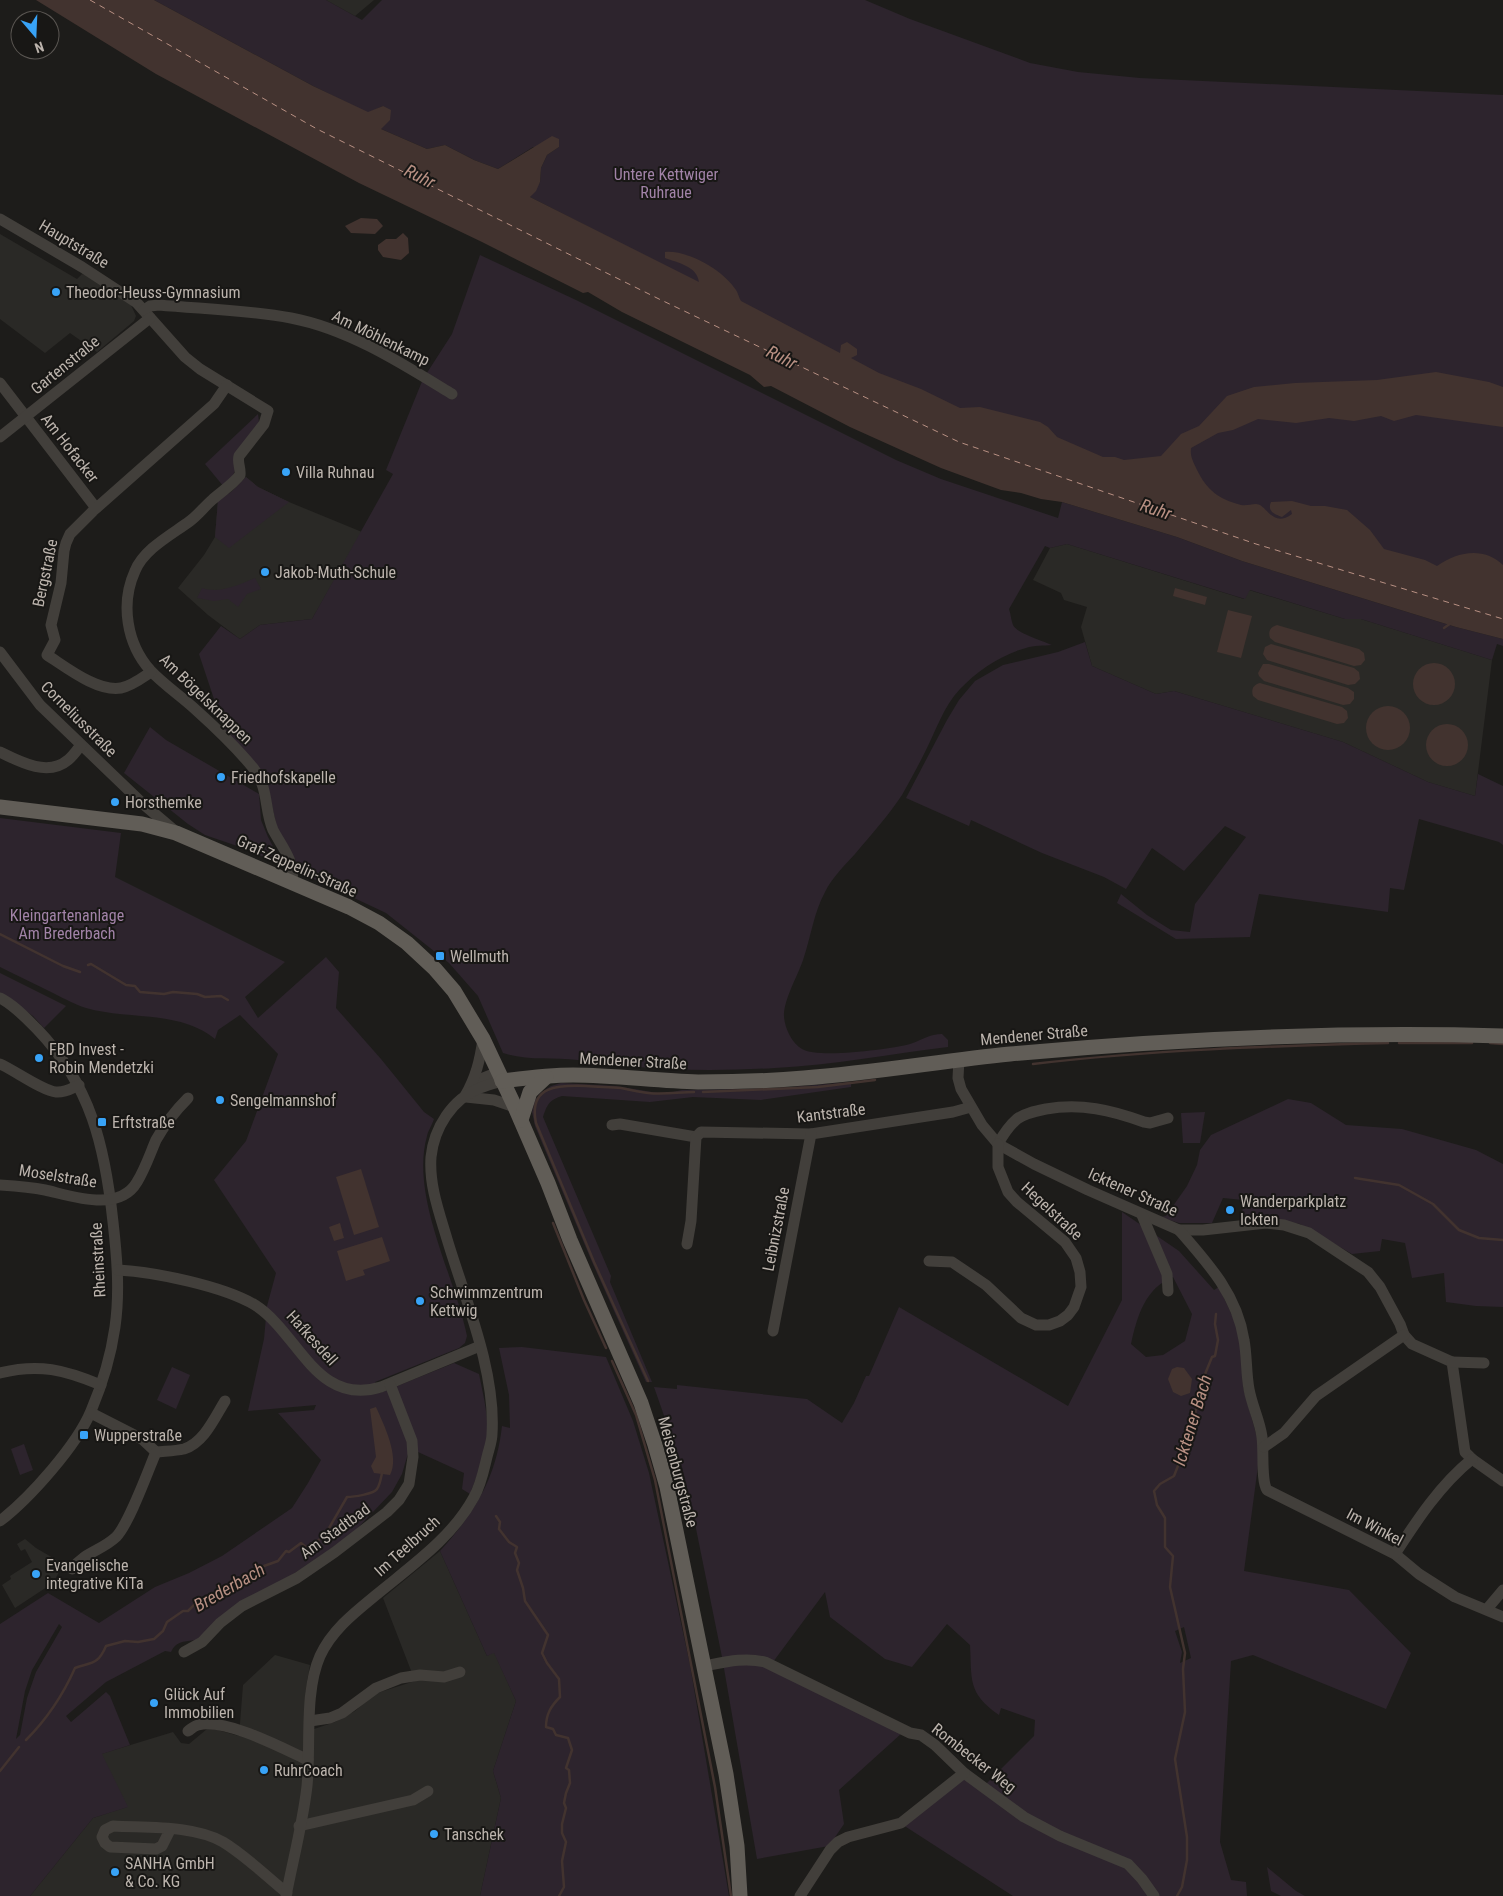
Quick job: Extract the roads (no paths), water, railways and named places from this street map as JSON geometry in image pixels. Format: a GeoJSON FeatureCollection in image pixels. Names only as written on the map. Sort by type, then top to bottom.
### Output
{"type":"FeatureCollection","features":[{"type":"Feature","properties":{"kind":"main road","name":"Graf-Zeppelin-Straße"},"geometry":{"type":"LineString","coordinates":[[0,807],[142,824],[176,833],[292,881],[370,918],[407,943],[435,969],[454,991],[483,1039],[500,1076]]}},
{"type":"Feature","properties":{"kind":"main road","name":"Mendener Straße"},"geometry":{"type":"LineString","coordinates":[[500,1076],[546,1077],[570,1075],[699,1082],[746,1081],[868,1072],[959,1059],[1140,1044],[1446,1034],[1503,1036]]}},
{"type":"Feature","properties":{"kind":"main road","name":"Mendener Straße"},"geometry":{"type":"LineString","coordinates":[[500,1076],[521,1069],[543,1069],[570,1075]]}},
{"type":"Feature","properties":{"kind":"main road","name":"Meisenburgstraße"},"geometry":{"type":"LineString","coordinates":[[500,1076],[548,1183],[570,1240],[641,1403],[656,1445],[667,1487],[726,1774],[737,1846],[740,1896]]}},
{"type":"Feature","properties":{"kind":"main road"},"geometry":{"type":"LineString","coordinates":[[518,1114],[530,1092],[546,1077]]}},
{"type":"Feature","properties":{"kind":"street","name":"Hauptstraße"},"geometry":{"type":"LineString","coordinates":[[0,220],[82,267],[137,303],[185,356],[200,368],[268,411]]}},
{"type":"Feature","properties":{"kind":"street","name":"Am Möhlenkamp"},"geometry":{"type":"LineString","coordinates":[[147,314],[150,306],[159,305],[276,316],[309,322],[368,346],[452,394]]}},
{"type":"Feature","properties":{"kind":"street","name":"Gartenstraße"},"geometry":{"type":"LineString","coordinates":[[0,437],[147,314]]}},
{"type":"Feature","properties":{"kind":"street","name":"Am Hofacker"},"geometry":{"type":"LineString","coordinates":[[0,383],[96,508]]}},
{"type":"Feature","properties":{"kind":"street","name":"Bergstraße"},"geometry":{"type":"LineString","coordinates":[[151,672],[126,687],[112,688],[91,682],[47,655],[55,640],[51,625],[61,583],[66,543],[70,534],[96,508],[214,404],[227,385]]}},
{"type":"Feature","properties":{"kind":"street","name":"Am Bögelsknappen"},"geometry":{"type":"LineString","coordinates":[[268,411],[264,424],[239,456],[240,475],[194,517],[148,552],[135,571],[129,590],[127,607],[133,642],[151,672],[197,710],[243,756],[255,771],[266,794],[267,812],[273,828],[292,863],[294,872],[292,881]]}},
{"type":"Feature","properties":{"kind":"street","name":"Corneliusstraße"},"geometry":{"type":"LineString","coordinates":[[0,652],[40,705],[176,833]]}},
{"type":"Feature","properties":{"kind":"street"},"geometry":{"type":"LineString","coordinates":[[0,752],[32,766],[49,768],[59,766],[68,760],[81,745]]}},
{"type":"Feature","properties":{"kind":"street"},"geometry":{"type":"LineString","coordinates":[[142,803],[142,824]]}},
{"type":"Feature","properties":{"kind":"street","name":"Rheinstraße"},"geometry":{"type":"LineString","coordinates":[[0,998],[29,1020],[54,1047],[79,1084],[89,1105],[98,1133],[111,1198],[118,1270],[115,1327],[101,1384],[91,1413],[54,1468],[28,1496],[0,1521]]}},
{"type":"Feature","properties":{"kind":"street","name":"Im Teelbruch"},"geometry":{"type":"LineString","coordinates":[[286,1895],[306,1788],[311,1687],[319,1658],[330,1638],[348,1617],[436,1546],[475,1496],[485,1467],[492,1436],[492,1407],[489,1382],[480,1346],[432,1188],[431,1157],[435,1138],[446,1115],[464,1096],[473,1082],[483,1039]]}},
{"type":"Feature","properties":{"kind":"street","name":"Icktener Straße"},"geometry":{"type":"LineString","coordinates":[[959,1059],[958,1078],[961,1089],[982,1125],[998,1144],[1034,1164],[1142,1215],[1179,1230],[1232,1228],[1266,1223],[1284,1225],[1308,1232],[1368,1272],[1380,1287],[1404,1334],[1412,1344],[1452,1362],[1484,1363]]}},
{"type":"Feature","properties":{"kind":"street"},"geometry":{"type":"LineString","coordinates":[[0,1064],[46,1089],[56,1092],[65,1092],[79,1084]]}},
{"type":"Feature","properties":{"kind":"street"},"geometry":{"type":"LineString","coordinates":[[473,1082],[500,1076]]}},
{"type":"Feature","properties":{"kind":"street","name":"Im Teelbruch"},"geometry":{"type":"LineString","coordinates":[[464,1096],[500,1076]]}},
{"type":"Feature","properties":{"kind":"street"},"geometry":{"type":"LineString","coordinates":[[464,1096],[494,1100],[518,1114]]}},
{"type":"Feature","properties":{"kind":"street"},"geometry":{"type":"LineString","coordinates":[[111,1198],[122,1195],[137,1183],[157,1138],[172,1114],[188,1098]]}},
{"type":"Feature","properties":{"kind":"street"},"geometry":{"type":"LineString","coordinates":[[998,1144],[1005,1132],[1018,1119],[1033,1112],[1061,1106],[1080,1106],[1107,1110],[1150,1123],[1168,1118]]}},
{"type":"Feature","properties":{"kind":"street","name":"Kantstraße"},"geometry":{"type":"LineString","coordinates":[[612,1126],[620,1124],[696,1137],[704,1132],[812,1134],[953,1112],[971,1107]]}},
{"type":"Feature","properties":{"kind":"street","name":"Leibnizstraße"},"geometry":{"type":"LineString","coordinates":[[773,1331],[812,1134]]}},
{"type":"Feature","properties":{"kind":"street"},"geometry":{"type":"LineString","coordinates":[[687,1244],[691,1221],[696,1137]]}},
{"type":"Feature","properties":{"kind":"street","name":"Hegelstraße"},"geometry":{"type":"LineString","coordinates":[[930,1261],[952,1262],[959,1266],[991,1289],[1021,1318],[1036,1325],[1049,1325],[1060,1321],[1074,1307],[1081,1287],[1080,1272],[1076,1258],[1065,1242],[1017,1202],[1008,1192],[998,1167],[998,1144]]}},
{"type":"Feature","properties":{"kind":"street","name":"Moselstraße"},"geometry":{"type":"LineString","coordinates":[[0,1184],[45,1190],[84,1200],[111,1198]]}},
{"type":"Feature","properties":{"kind":"street"},"geometry":{"type":"LineString","coordinates":[[1142,1215],[1167,1274],[1168,1291]]}},
{"type":"Feature","properties":{"kind":"street"},"geometry":{"type":"LineString","coordinates":[[1179,1230],[1213,1268],[1233,1304],[1244,1340],[1248,1389],[1264,1447],[1284,1433],[1316,1396],[1404,1334]]}},
{"type":"Feature","properties":{"kind":"street","name":"Hafkesdell"},"geometry":{"type":"LineString","coordinates":[[118,1270],[136,1271],[199,1284],[220,1290],[254,1305],[280,1326],[313,1367],[328,1381],[350,1390],[365,1390],[390,1384],[480,1346]]}},
{"type":"Feature","properties":{"kind":"street"},"geometry":{"type":"LineString","coordinates":[[1452,1362],[1465,1452],[1503,1481]]}},
{"type":"Feature","properties":{"kind":"street"},"geometry":{"type":"LineString","coordinates":[[0,1373],[16,1369],[46,1368],[76,1374],[101,1384]]}},
{"type":"Feature","properties":{"kind":"street","name":"Am Stadtbad"},"geometry":{"type":"LineString","coordinates":[[184,1652],[202,1642],[220,1623],[242,1606],[297,1578],[335,1552],[388,1512],[399,1500],[409,1484],[414,1458],[412,1441],[390,1384]]}},
{"type":"Feature","properties":{"kind":"street"},"geometry":{"type":"LineString","coordinates":[[156,1452],[186,1448],[196,1442],[204,1434],[225,1401]]}},
{"type":"Feature","properties":{"kind":"street"},"geometry":{"type":"LineString","coordinates":[[91,1413],[142,1439],[156,1452]]}},
{"type":"Feature","properties":{"kind":"street","name":"Im Winkel"},"geometry":{"type":"LineString","coordinates":[[1264,1447],[1263,1478],[1266,1490],[1395,1554],[1432,1584],[1468,1603],[1503,1617]]}},
{"type":"Feature","properties":{"kind":"street"},"geometry":{"type":"LineString","coordinates":[[72,1569],[84,1555],[107,1544],[117,1535],[137,1497],[156,1452]]}},
{"type":"Feature","properties":{"kind":"street"},"geometry":{"type":"LineString","coordinates":[[1395,1554],[1428,1506],[1451,1477],[1472,1459]]}},
{"type":"Feature","properties":{"kind":"street"},"geometry":{"type":"LineString","coordinates":[[1487,1609],[1503,1590]]}},
{"type":"Feature","properties":{"kind":"street","name":"Rombecker Weg"},"geometry":{"type":"LineString","coordinates":[[704,1666],[738,1659],[765,1662],[910,1733],[922,1735],[964,1773],[1024,1817],[1060,1836],[1128,1864],[1154,1896]]}},
{"type":"Feature","properties":{"kind":"street"},"geometry":{"type":"LineString","coordinates":[[310,1721],[330,1718],[342,1712],[376,1688],[401,1678],[420,1676],[444,1677],[460,1672]]}},
{"type":"Feature","properties":{"kind":"street"},"geometry":{"type":"LineString","coordinates":[[188,1730],[198,1725],[210,1724],[237,1729],[308,1760]]}},
{"type":"Feature","properties":{"kind":"street"},"geometry":{"type":"LineString","coordinates":[[800,1896],[830,1850],[838,1842],[848,1837],[901,1823],[964,1773]]}},
{"type":"Feature","properties":{"kind":"street"},"geometry":{"type":"LineString","coordinates":[[299,1826],[413,1800],[428,1791]]}},
{"type":"Feature","properties":{"kind":"street","name":"Im Teelbruch"},"geometry":{"type":"LineString","coordinates":[[170,1830],[162,1846],[156,1849],[110,1847],[102,1837],[105,1830],[113,1826],[170,1830],[203,1834],[222,1842],[243,1856],[286,1895]]}},
{"type":"Feature","properties":{"kind":"water","name":"Ruhr"},"geometry":{"type":"Polygon","coordinates":[[[36,0],[154,0],[313,86],[368,112],[383,106],[391,110],[390,120],[381,129],[427,149],[445,145],[474,160],[498,169],[552,136],[559,139],[559,147],[547,155],[541,168],[540,182],[536,191],[530,197],[699,282],[695,272],[665,258],[665,252],[684,254],[704,263],[723,275],[736,290],[741,301],[840,353],[841,345],[847,342],[857,349],[857,355],[851,358],[879,373],[921,389],[960,408],[980,407],[1040,422],[1048,427],[1057,437],[1103,457],[1115,457],[1124,460],[1161,456],[1181,434],[1199,426],[1227,396],[1254,387],[1295,383],[1377,380],[1436,372],[1489,382],[1503,387],[1503,427],[1416,415],[1394,421],[1381,416],[1354,421],[1329,418],[1296,423],[1258,419],[1233,430],[1218,433],[1191,448],[1191,451],[1197,470],[1214,493],[1226,500],[1241,505],[1260,505],[1271,515],[1279,519],[1292,514],[1291,510],[1282,517],[1271,510],[1271,502],[1292,501],[1311,506],[1325,506],[1347,510],[1370,530],[1384,549],[1425,560],[1437,566],[1453,557],[1470,553],[1479,553],[1495,559],[1503,565],[1503,639],[1456,627],[1242,561],[1177,537],[1062,502],[1001,490],[941,468],[850,427],[771,386],[764,387],[750,375],[622,312],[588,292],[583,293],[359,183],[156,74],[60,15],[60,10],[52,10],[36,0]]]}},
{"type":"Feature","properties":{"kind":"water"},"geometry":{"type":"Polygon","coordinates":[[[361,218],[377,219],[383,226],[375,234],[351,233],[345,226],[361,218]]]}},
{"type":"Feature","properties":{"kind":"water"},"geometry":{"type":"Polygon","coordinates":[[[403,233],[408,238],[409,253],[401,260],[383,257],[378,250],[378,245],[386,239],[396,239],[403,233]]]}},
{"type":"Feature","properties":{"kind":"water"},"geometry":{"type":"Polygon","coordinates":[[[1175,588],[1207,597],[1205,605],[1173,596],[1175,588]]]}},
{"type":"Feature","properties":{"kind":"water"},"geometry":{"type":"Polygon","coordinates":[[[1228,610],[1252,616],[1241,658],[1217,652],[1228,610]]]}},
{"type":"Feature","properties":{"kind":"water"},"geometry":{"type":"Polygon","coordinates":[[[1277,625],[1359,649],[1364,653],[1365,660],[1361,665],[1354,666],[1275,642],[1270,638],[1269,631],[1277,625]]]}},
{"type":"Feature","properties":{"kind":"water"},"geometry":{"type":"Polygon","coordinates":[[[1271,644],[1354,668],[1359,672],[1360,679],[1355,684],[1348,685],[1267,660],[1263,654],[1265,647],[1271,644]]]}},
{"type":"Feature","properties":{"kind":"water"},"geometry":{"type":"Polygon","coordinates":[[[1430,663],[1438,663],[1449,669],[1455,684],[1449,699],[1438,705],[1430,705],[1419,699],[1413,688],[1413,680],[1419,669],[1430,663]]]}},
{"type":"Feature","properties":{"kind":"water"},"geometry":{"type":"Polygon","coordinates":[[[1263,664],[1269,664],[1348,688],[1354,692],[1354,699],[1350,704],[1343,705],[1264,681],[1258,673],[1263,664]]]}},
{"type":"Feature","properties":{"kind":"water"},"geometry":{"type":"Polygon","coordinates":[[[1260,683],[1342,707],[1347,711],[1348,718],[1344,723],[1337,724],[1258,700],[1253,696],[1252,689],[1260,683]]]}},
{"type":"Feature","properties":{"kind":"water"},"geometry":{"type":"Polygon","coordinates":[[[1388,706],[1400,710],[1406,716],[1410,728],[1406,740],[1400,746],[1388,750],[1376,746],[1370,740],[1366,728],[1370,716],[1376,710],[1388,706]]]}},
{"type":"Feature","properties":{"kind":"water"},"geometry":{"type":"Polygon","coordinates":[[[1451,724],[1459,727],[1465,733],[1468,745],[1465,757],[1459,763],[1443,766],[1435,763],[1429,757],[1426,741],[1429,733],[1435,727],[1451,724]]]}},
{"type":"Feature","properties":{"kind":"water"},"geometry":{"type":"Polygon","coordinates":[[[361,1169],[379,1227],[354,1235],[336,1177],[361,1169]]]}},
{"type":"Feature","properties":{"kind":"water"},"geometry":{"type":"Polygon","coordinates":[[[340,1223],[344,1238],[334,1241],[329,1227],[340,1223]]]}},
{"type":"Feature","properties":{"kind":"water"},"geometry":{"type":"Polygon","coordinates":[[[382,1237],[390,1261],[363,1270],[365,1275],[346,1281],[337,1251],[382,1237]]]}},
{"type":"Feature","properties":{"kind":"water"},"geometry":{"type":"Polygon","coordinates":[[[1177,1367],[1184,1368],[1192,1379],[1190,1393],[1181,1396],[1173,1392],[1168,1379],[1172,1369],[1177,1367]]]}},
{"type":"Feature","properties":{"kind":"water"},"geometry":{"type":"Polygon","coordinates":[[[376,1407],[387,1432],[392,1450],[393,1468],[390,1475],[374,1473],[371,1466],[376,1457],[370,1409],[376,1407]]]}},
{"type":"Feature","properties":{"kind":"waterway"},"geometry":{"type":"LineString","coordinates":[[1444,628],[1451,623]]}},
{"type":"Feature","properties":{"kind":"waterway","name":"Brederbach"},"geometry":{"type":"LineString","coordinates":[[0,934],[63,966],[80,972]]}},
{"type":"Feature","properties":{"kind":"waterway","name":"Brederbach"},"geometry":{"type":"LineString","coordinates":[[88,965],[91,964],[126,985],[135,986],[140,992],[164,994],[173,992],[197,994],[205,997],[221,996],[228,1000]]}},
{"type":"Feature","properties":{"kind":"waterway"},"geometry":{"type":"LineString","coordinates":[[1033,1064],[1166,1052],[1388,1043]]}},
{"type":"Feature","properties":{"kind":"waterway"},"geometry":{"type":"LineString","coordinates":[[1399,1043],[1472,1043]]}},
{"type":"Feature","properties":{"kind":"waterway"},"geometry":{"type":"LineString","coordinates":[[1490,1043],[1503,1044]]}},
{"type":"Feature","properties":{"kind":"waterway"},"geometry":{"type":"LineString","coordinates":[[703,1092],[818,1087],[875,1080]]}},
{"type":"Feature","properties":{"kind":"waterway"},"geometry":{"type":"LineString","coordinates":[[648,1381],[594,1262],[536,1123],[535,1110],[541,1094],[556,1087],[621,1088],[654,1094],[694,1092]]}},
{"type":"Feature","properties":{"kind":"waterway","name":"Icktener Bach"},"geometry":{"type":"LineString","coordinates":[[1355,1178],[1399,1185],[1433,1204],[1459,1230],[1479,1238],[1503,1240]]}},
{"type":"Feature","properties":{"kind":"waterway"},"geometry":{"type":"LineString","coordinates":[[553,1223],[584,1300],[606,1348]]}},
{"type":"Feature","properties":{"kind":"waterway","name":"Icktener Bach"},"geometry":{"type":"LineString","coordinates":[[1177,1896],[1182,1887],[1187,1860],[1187,1837],[1175,1759],[1185,1712],[1183,1669],[1185,1653],[1170,1587],[1173,1556],[1165,1547],[1165,1518],[1157,1505],[1154,1491],[1160,1484],[1174,1476],[1192,1430],[1201,1384],[1212,1357],[1215,1356],[1218,1340],[1215,1324],[1216,1314]]}},
{"type":"Feature","properties":{"kind":"waterway"},"geometry":{"type":"LineString","coordinates":[[612,1361],[636,1415],[655,1480],[715,1787],[731,1896]]}},
{"type":"Feature","properties":{"kind":"waterway","name":"Brederbach"},"geometry":{"type":"LineString","coordinates":[[26,1740],[54,1706],[75,1668],[97,1660],[106,1646],[125,1641],[138,1642],[154,1639],[163,1631],[167,1622],[183,1611],[188,1611],[199,1600],[213,1594],[219,1596],[225,1594],[234,1585],[264,1566],[278,1561],[286,1551],[289,1552],[301,1543],[307,1548],[310,1547],[325,1535],[347,1497],[375,1491],[379,1486],[382,1473]]}},
{"type":"Feature","properties":{"kind":"waterway"},"geometry":{"type":"LineString","coordinates":[[496,1516],[500,1522],[499,1529],[509,1542],[517,1547],[515,1553],[519,1563],[517,1570],[525,1601],[548,1635],[542,1653],[559,1679],[560,1697],[550,1710],[546,1727],[553,1729],[556,1735],[568,1738],[572,1750],[566,1768],[569,1770],[570,1783],[564,1803],[566,1808],[562,1824],[562,1833],[566,1842],[562,1861],[564,1887],[559,1896]]}},
{"type":"Feature","properties":{"kind":"waterway","name":"Brederbach"},"geometry":{"type":"LineString","coordinates":[[0,1771],[19,1747]]}},
{"type":"Feature","properties":{"kind":"place","name":"Theodor-Heuss-Gymnasium"},"geometry":{"type":"Point","coordinates":[56,292]}},
{"type":"Feature","properties":{"kind":"place","name":"Villa Ruhnau"},"geometry":{"type":"Point","coordinates":[286,472]}},
{"type":"Feature","properties":{"kind":"place","name":"Jakob-Muth-Schule"},"geometry":{"type":"Point","coordinates":[265,572]}},
{"type":"Feature","properties":{"kind":"place","name":"Friedhofskapelle"},"geometry":{"type":"Point","coordinates":[221,777]}},
{"type":"Feature","properties":{"kind":"place","name":"Horsthemke"},"geometry":{"type":"Point","coordinates":[115,802]}},
{"type":"Feature","properties":{"kind":"place","name":"Wellmuth"},"geometry":{"type":"Point","coordinates":[440,956]}},
{"type":"Feature","properties":{"kind":"place","name":"FBD Invest - Robin Mendetzki"},"geometry":{"type":"Point","coordinates":[39,1058]}},
{"type":"Feature","properties":{"kind":"place","name":"Sengelmannshof"},"geometry":{"type":"Point","coordinates":[220,1100]}},
{"type":"Feature","properties":{"kind":"place","name":"Erftstraße"},"geometry":{"type":"Point","coordinates":[102,1122]}},
{"type":"Feature","properties":{"kind":"place","name":"Wanderparkplatz Ickten"},"geometry":{"type":"Point","coordinates":[1230,1210]}},
{"type":"Feature","properties":{"kind":"place","name":"Schwimmzentrum Kettwig"},"geometry":{"type":"Point","coordinates":[420,1301]}},
{"type":"Feature","properties":{"kind":"place","name":"Wupperstraße"},"geometry":{"type":"Point","coordinates":[84,1435]}},
{"type":"Feature","properties":{"kind":"place","name":"Evangelische integrative KiTa"},"geometry":{"type":"Point","coordinates":[36,1574]}},
{"type":"Feature","properties":{"kind":"place","name":"Glück Auf Immobilien"},"geometry":{"type":"Point","coordinates":[154,1703]}},
{"type":"Feature","properties":{"kind":"place","name":"RuhrCoach"},"geometry":{"type":"Point","coordinates":[264,1770]}},
{"type":"Feature","properties":{"kind":"place","name":"Tanschek"},"geometry":{"type":"Point","coordinates":[434,1834]}},
{"type":"Feature","properties":{"kind":"place","name":"SANHA GmbH & Co. KG"},"geometry":{"type":"Point","coordinates":[115,1872]}},
{"type":"Feature","properties":{"kind":"park label","name":"Untere Kettwiger Ruhraue"},"geometry":{"type":"Point","coordinates":[666,183]}},
{"type":"Feature","properties":{"kind":"park label","name":"Kleingartenanlage Am Brederbach"},"geometry":{"type":"Point","coordinates":[67,924]}}]}
